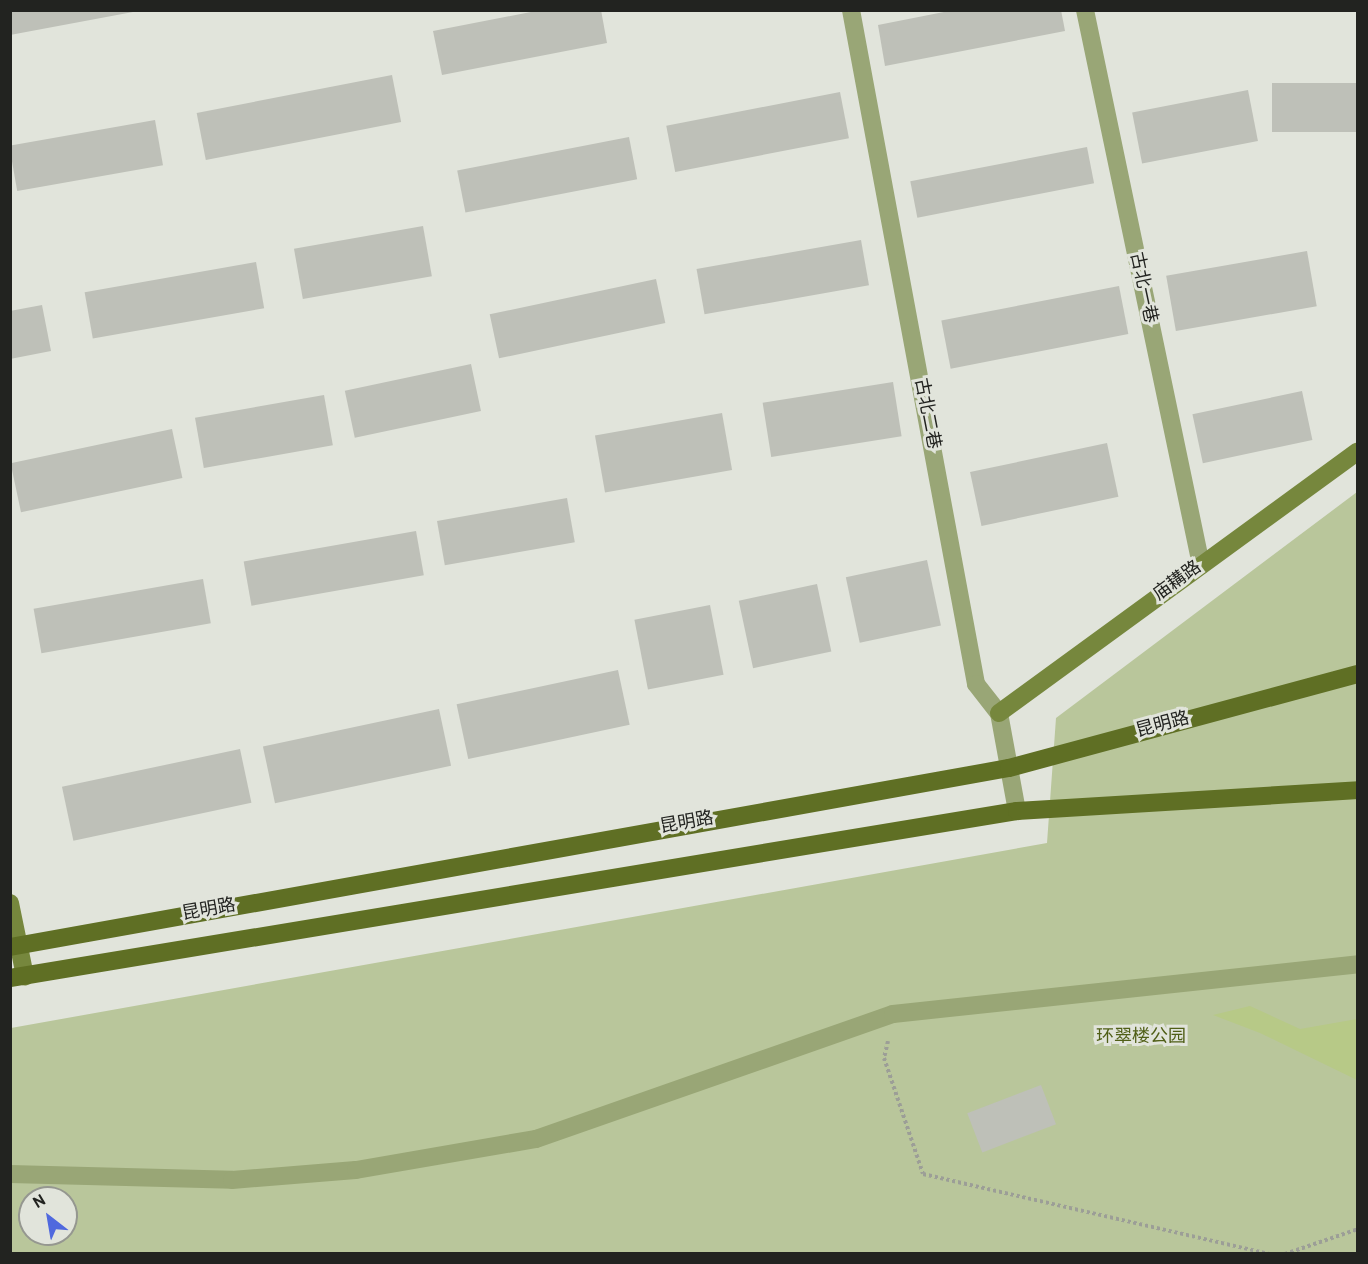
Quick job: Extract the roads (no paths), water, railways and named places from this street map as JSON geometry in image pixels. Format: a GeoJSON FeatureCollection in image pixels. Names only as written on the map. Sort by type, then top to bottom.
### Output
{"type":"FeatureCollection","features":[{"type":"Feature","properties":{"kind":"main road","name":"昆明路"},"geometry":{"type":"LineString","coordinates":[[15,946],[1009,768],[1358,674]]}},
{"type":"Feature","properties":{"kind":"main road","name":"昆明路"},"geometry":{"type":"LineString","coordinates":[[18,977],[1017,811],[1358,790]]}},
{"type":"Feature","properties":{"kind":"street","name":"庙耩路"},"geometry":{"type":"LineString","coordinates":[[999,713],[1358,451]]}},
{"type":"Feature","properties":{"kind":"street"},"geometry":{"type":"LineString","coordinates":[[10,903],[18,977]]}},
{"type":"Feature","properties":{"kind":"lane","name":"古北二巷"},"geometry":{"type":"LineString","coordinates":[[851,10],[976,684],[999,713],[1017,811]]}},
{"type":"Feature","properties":{"kind":"lane","name":"古北一巷"},"geometry":{"type":"LineString","coordinates":[[1084,10],[1201,565]]}},
{"type":"Feature","properties":{"kind":"lane"},"geometry":{"type":"LineString","coordinates":[[10,1174],[232,1180],[356,1170],[536,1139],[893,1014],[1358,964]]}},
{"type":"Feature","properties":{"kind":"park label","name":"环翠楼公园"},"geometry":{"type":"Point","coordinates":[1141,1038]}}]}
